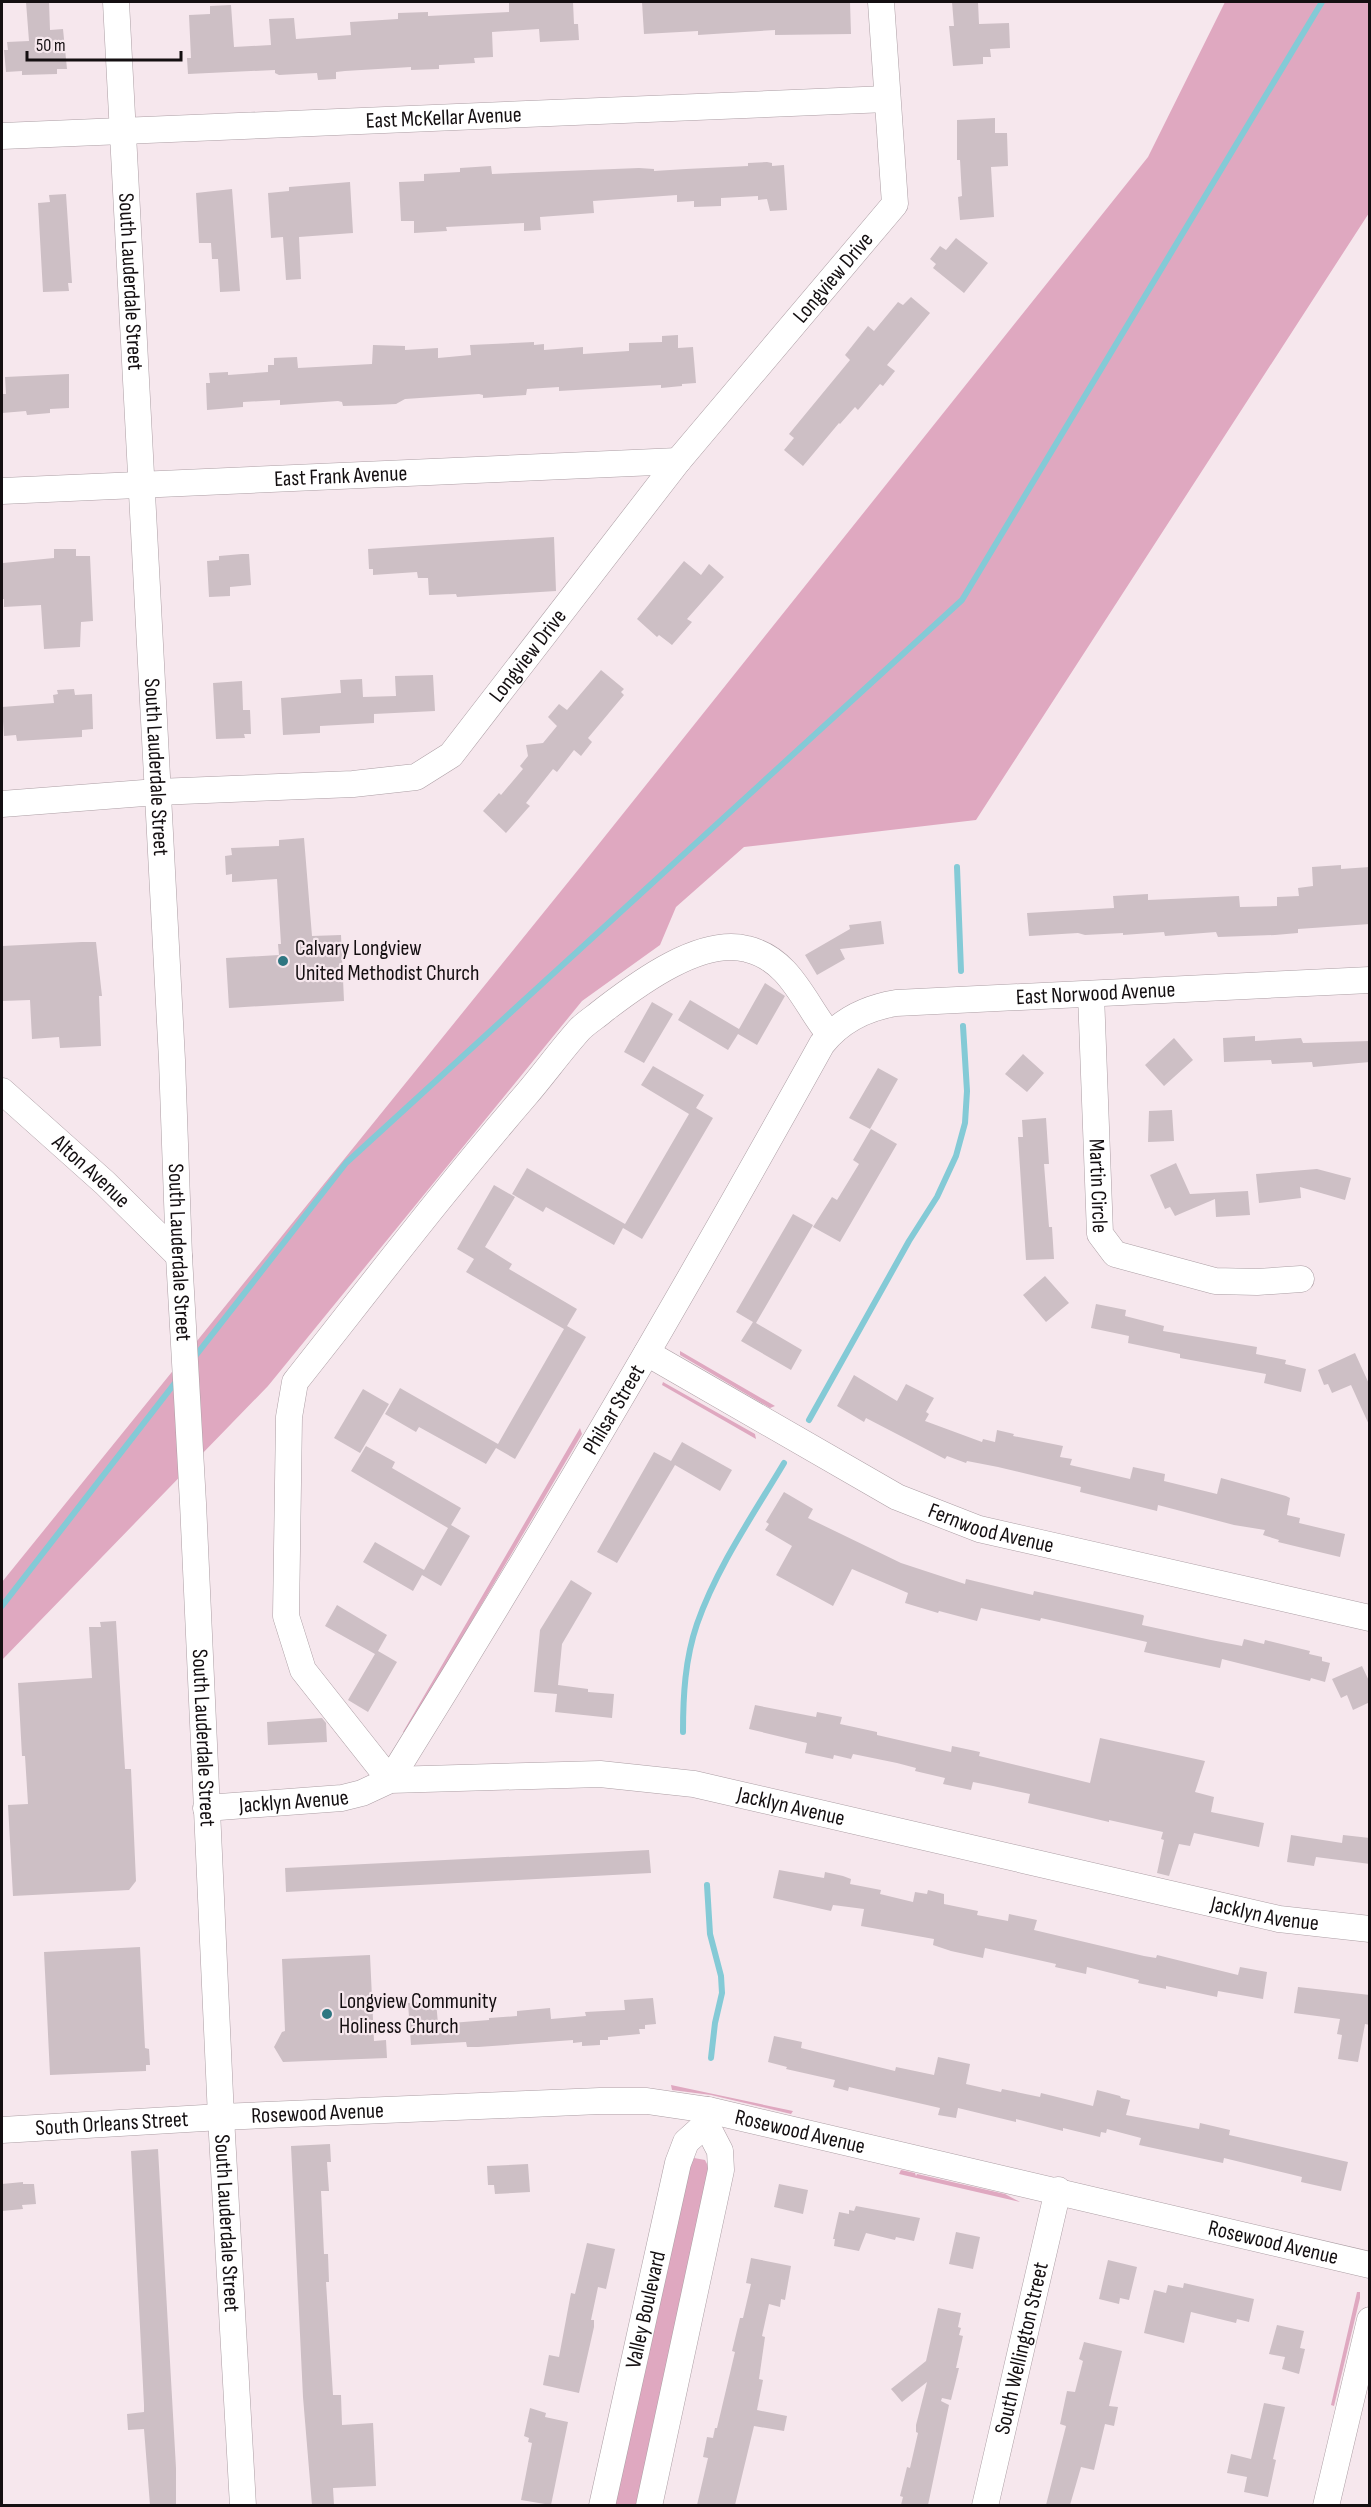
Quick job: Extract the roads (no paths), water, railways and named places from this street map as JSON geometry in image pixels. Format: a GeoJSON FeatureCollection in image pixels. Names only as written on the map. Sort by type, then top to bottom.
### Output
{"type":"FeatureCollection","features":[{"type":"Feature","properties":{"kind":"street","name":"South Lauderdale Street"},"geometry":{"type":"LineString","coordinates":[[116,2],[172,1060],[179,1256],[221,2117],[243,2505]]}},
{"type":"Feature","properties":{"kind":"street"},"geometry":{"type":"LineString","coordinates":[[881,2],[887,99]]}},
{"type":"Feature","properties":{"kind":"street","name":"East McKellar Avenue"},"geometry":{"type":"LineString","coordinates":[[2,136],[887,99]]}},
{"type":"Feature","properties":{"kind":"street","name":"Longview Drive"},"geometry":{"type":"LineString","coordinates":[[2,804],[157,792],[353,784],[416,777],[451,755],[678,461],[895,204],[887,99]]}},
{"type":"Feature","properties":{"kind":"street","name":"East Frank Avenue"},"geometry":{"type":"LineString","coordinates":[[2,491],[678,461]]}},
{"type":"Feature","properties":{"kind":"street"},"geometry":{"type":"LineString","coordinates":[[390,1780],[303,1670],[286,1616],[289,1417],[295,1383],[467,1164],[581,1029],[643,979],[688,957],[709,951],[730,947],[756,951],[774,960],[791,978],[814,1016],[830,1034]]}},
{"type":"Feature","properties":{"kind":"street","name":"East Norwood Avenue"},"geometry":{"type":"LineString","coordinates":[[830,1034],[853,1016],[868,1009],[896,1003],[1370,980]]}},
{"type":"Feature","properties":{"kind":"street","name":"Martin Circle"},"geometry":{"type":"LineString","coordinates":[[1091,994],[1100,1234],[1115,1254],[1215,1281],[1257,1282],[1301,1279]]}},
{"type":"Feature","properties":{"kind":"street","name":"Philsar Street"},"geometry":{"type":"LineString","coordinates":[[390,1780],[484,1630],[647,1353],[822,1044],[830,1034]]}},
{"type":"Feature","properties":{"kind":"street","name":"Alton Avenue"},"geometry":{"type":"LineString","coordinates":[[2,1090],[105,1183],[179,1256]]}},
{"type":"Feature","properties":{"kind":"street","name":"Fernwood Avenue"},"geometry":{"type":"LineString","coordinates":[[647,1353],[897,1497],[979,1529],[1370,1618]]}},
{"type":"Feature","properties":{"kind":"street","name":"Jacklyn Avenue"},"geometry":{"type":"LineString","coordinates":[[206,1808],[342,1798],[362,1793],[390,1780],[600,1774],[694,1784],[1279,1919],[1370,1929]]}},
{"type":"Feature","properties":{"kind":"street","name":"Rosewood Avenue"},"geometry":{"type":"LineString","coordinates":[[221,2117],[616,2101],[665,2102],[707,2117],[1058,2190],[1370,2265]]}},
{"type":"Feature","properties":{"kind":"street","name":"South Orleans Street"},"geometry":{"type":"LineString","coordinates":[[2,2130],[221,2117]]}},
{"type":"Feature","properties":{"kind":"street","name":"Valley Boulevard"},"geometry":{"type":"LineString","coordinates":[[602,2505],[678,2163],[686,2142],[707,2117],[720,2151],[721,2170],[649,2505]]}},
{"type":"Feature","properties":{"kind":"street","name":"South Wellington Street"},"geometry":{"type":"LineString","coordinates":[[985,2505],[1058,2190]]}},
{"type":"Feature","properties":{"kind":"street"},"geometry":{"type":"LineString","coordinates":[[1326,2505],[1370,2320]]}},
{"type":"Feature","properties":{"kind":"waterway"},"geometry":{"type":"LineString","coordinates":[[193,1359],[346,1163],[962,600],[1322,2]]}},
{"type":"Feature","properties":{"kind":"waterway"},"geometry":{"type":"LineString","coordinates":[[957,867],[961,971]]}},
{"type":"Feature","properties":{"kind":"waterway"},"geometry":{"type":"LineString","coordinates":[[809,1420],[909,1241],[937,1197],[956,1156],[965,1123],[967,1091],[963,1026]]}},
{"type":"Feature","properties":{"kind":"waterway"},"geometry":{"type":"LineString","coordinates":[[2,1606],[178,1379]]}},
{"type":"Feature","properties":{"kind":"waterway"},"geometry":{"type":"LineString","coordinates":[[683,1732],[685,1678],[697,1624],[725,1562],[784,1463]]}},
{"type":"Feature","properties":{"kind":"waterway"},"geometry":{"type":"LineString","coordinates":[[707,1885],[710,1934],[721,1976],[722,1993],[715,2023],[711,2058]]}},
{"type":"Feature","properties":{"kind":"place","name":"Calvary Longview United Methodist Church"},"geometry":{"type":"Point","coordinates":[283,961]}},
{"type":"Feature","properties":{"kind":"place","name":"Longview Community Holiness Church"},"geometry":{"type":"Point","coordinates":[327,2014]}}]}
